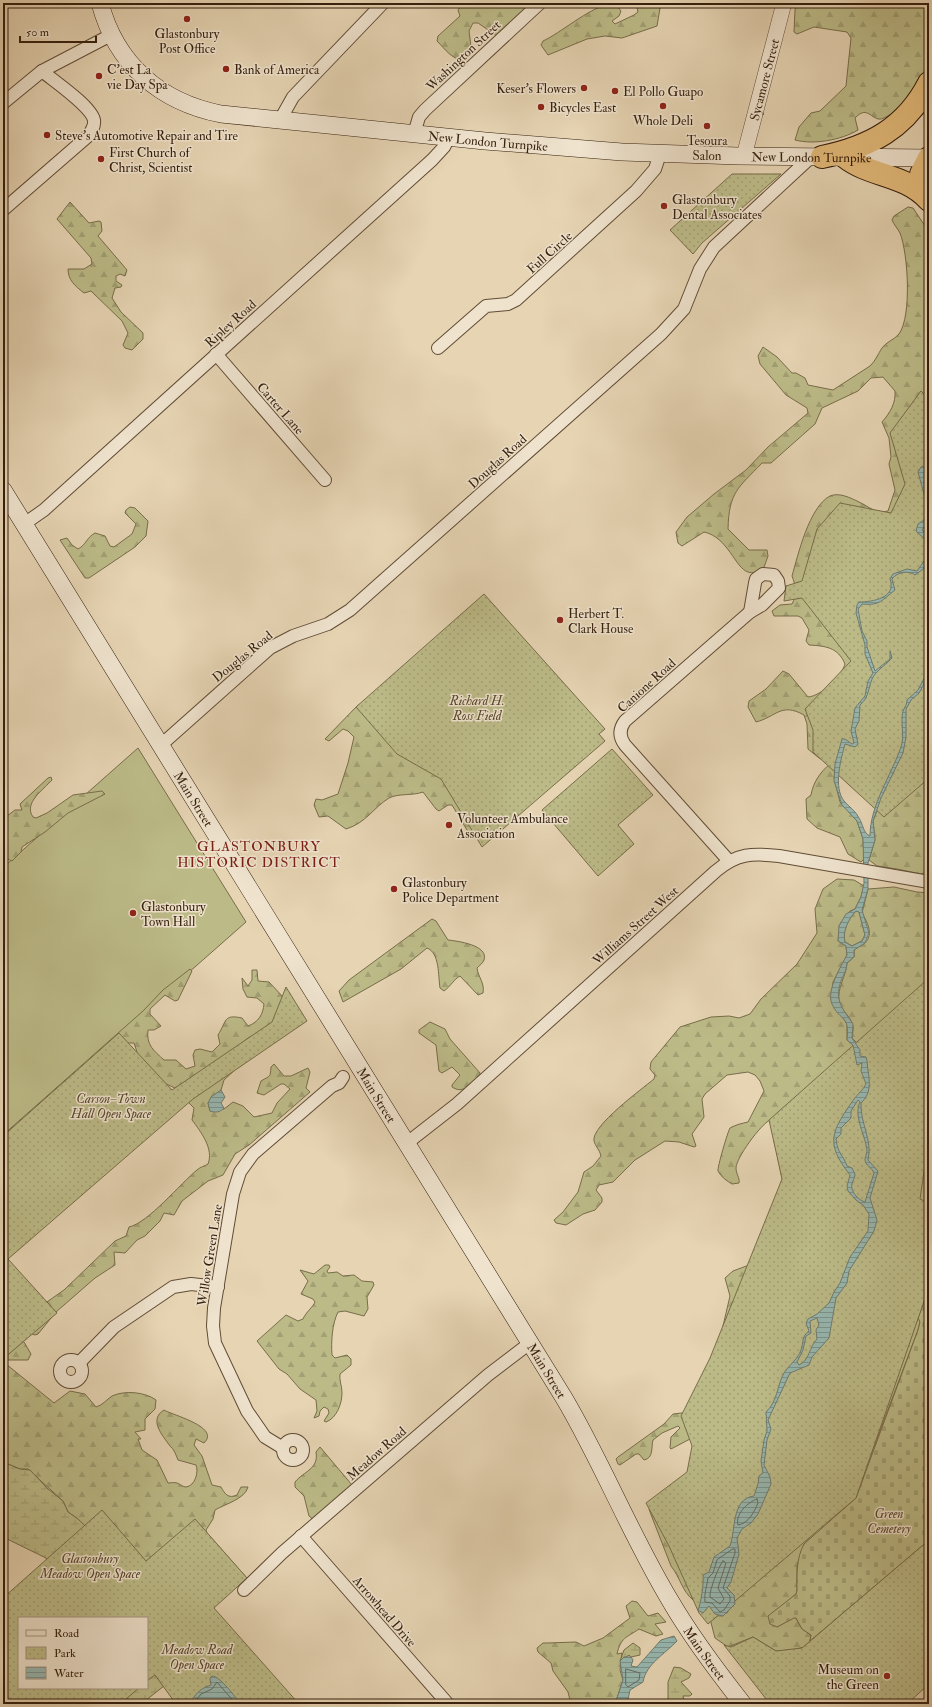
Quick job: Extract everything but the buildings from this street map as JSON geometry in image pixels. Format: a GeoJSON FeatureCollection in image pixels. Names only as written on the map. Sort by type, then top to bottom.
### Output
{"type":"FeatureCollection","features":[{"type":"Feature","properties":{"kind":"highway"},"geometry":{"type":"LineString","coordinates":[[816,157],[852,149],[891,130],[913,108],[929,83]]}},
{"type":"Feature","properties":{"kind":"highway"},"geometry":{"type":"LineString","coordinates":[[845,157],[855,164],[893,177],[925,196]]}},
{"type":"Feature","properties":{"kind":"highway"},"geometry":{"type":"LineString","coordinates":[[925,196],[920,174],[929,158]]}},
{"type":"Feature","properties":{"kind":"main road","name":"New London Turnpike"},"geometry":{"type":"LineString","coordinates":[[100,3],[111,35],[133,67],[147,80],[170,97],[196,108],[210,111],[414,134],[660,154],[929,158]]}},
{"type":"Feature","properties":{"kind":"main road","name":"Main Street"},"geometry":{"type":"LineString","coordinates":[[3,490],[407,1143],[586,1436],[635,1536],[671,1602],[708,1658],[743,1704]]}},
{"type":"Feature","properties":{"kind":"street"},"geometry":{"type":"LineString","coordinates":[[280,120],[293,98],[383,3]]}},
{"type":"Feature","properties":{"kind":"street","name":"Washington Street"},"geometry":{"type":"LineString","coordinates":[[414,134],[419,117],[425,110],[540,3]]}},
{"type":"Feature","properties":{"kind":"street","name":"Sycamore Street"},"geometry":{"type":"LineString","coordinates":[[744,156],[784,3]]}},
{"type":"Feature","properties":{"kind":"street"},"geometry":{"type":"LineString","coordinates":[[3,103],[42,71],[111,35]]}},
{"type":"Feature","properties":{"kind":"street"},"geometry":{"type":"LineString","coordinates":[[3,210],[92,132],[94,123],[89,111],[42,71]]}},
{"type":"Feature","properties":{"kind":"street","name":"Ripley Road"},"geometry":{"type":"LineString","coordinates":[[24,524],[44,510],[432,160],[444,147],[448,137]]}},
{"type":"Feature","properties":{"kind":"street","name":"Full Circle"},"geometry":{"type":"LineString","coordinates":[[438,348],[486,306],[508,304],[516,300],[636,191],[655,169],[660,154]]}},
{"type":"Feature","properties":{"kind":"street","name":"Douglas Road"},"geometry":{"type":"LineString","coordinates":[[161,745],[270,648],[293,636],[328,624],[350,610],[661,334],[684,309],[700,269],[714,247],[816,157]]}},
{"type":"Feature","properties":{"kind":"street","name":"Carter Lane"},"geometry":{"type":"LineString","coordinates":[[216,354],[324,480]]}},
{"type":"Feature","properties":{"kind":"street","name":"Canione Road"},"geometry":{"type":"LineString","coordinates":[[729,861],[625,745],[621,738],[620,731],[625,721],[750,612]]}},
{"type":"Feature","properties":{"kind":"street","name":"Williams Street West"},"geometry":{"type":"LineString","coordinates":[[407,1143],[457,1104],[729,861],[747,855],[764,854],[801,858],[929,882]]}},
{"type":"Feature","properties":{"kind":"street","name":"Willow Green Lane"},"geometry":{"type":"LineString","coordinates":[[283,1448],[265,1437],[252,1420],[219,1353],[213,1326],[235,1186],[244,1166],[256,1151],[332,1086],[339,1083],[343,1077],[359,1066]]}},
{"type":"Feature","properties":{"kind":"street"},"geometry":{"type":"LineString","coordinates":[[79,1363],[114,1326],[173,1287],[191,1284],[218,1287]]}},
{"type":"Feature","properties":{"kind":"street","name":"Meadow Road"},"geometry":{"type":"LineString","coordinates":[[244,1590],[269,1564],[301,1536],[488,1375],[530,1343]]}},
{"type":"Feature","properties":{"kind":"street","name":"Arrowhead Drive"},"geometry":{"type":"LineString","coordinates":[[301,1536],[448,1704]]}},
{"type":"Feature","properties":{"kind":"green space"},"geometry":{"type":"Polygon","coordinates":[[[467,3],[536,3],[497,36],[478,23],[473,23],[469,31],[471,47],[465,60],[461,60],[453,57],[437,41],[438,36],[460,16],[458,10],[461,6],[467,3]]]}},
{"type":"Feature","properties":{"kind":"green space"},"geometry":{"type":"Polygon","coordinates":[[[636,3],[668,3],[660,8],[657,26],[622,38],[605,36],[587,39],[548,55],[541,45],[543,41],[583,16],[605,6],[618,7],[621,11],[619,16],[612,21],[615,24],[638,12],[636,3]]]}},
{"type":"Feature","properties":{"kind":"green space"},"geometry":{"type":"Polygon","coordinates":[[[797,3],[871,3],[875,8],[873,3],[929,3],[930,49],[927,64],[919,82],[907,100],[884,118],[876,118],[867,113],[860,114],[855,118],[858,130],[851,134],[836,139],[819,142],[795,140],[799,127],[811,113],[820,111],[846,86],[851,38],[847,32],[814,27],[797,34],[794,32],[795,10],[797,3]]]}},
{"type":"Feature","properties":{"kind":"green space"},"geometry":{"type":"Polygon","coordinates":[[[732,174],[781,174],[702,243],[693,254],[670,230],[732,174]]]}},
{"type":"Feature","properties":{"kind":"green space"},"geometry":{"type":"Polygon","coordinates":[[[70,202],[89,223],[101,222],[102,231],[98,236],[127,270],[125,276],[120,274],[116,276],[116,281],[122,285],[121,287],[115,288],[112,298],[121,312],[143,333],[143,339],[132,350],[125,348],[123,345],[128,333],[122,321],[91,291],[84,293],[75,285],[69,276],[68,269],[84,269],[92,264],[91,258],[57,219],[70,202]]]}},
{"type":"Feature","properties":{"kind":"green space"},"geometry":{"type":"Polygon","coordinates":[[[908,207],[913,208],[929,232],[929,467],[859,620],[834,778],[840,802],[857,821],[863,839],[864,859],[861,862],[848,854],[840,837],[817,828],[807,819],[806,799],[811,795],[813,786],[820,774],[830,764],[819,758],[808,749],[807,724],[804,715],[796,711],[784,710],[756,722],[748,707],[749,701],[766,689],[783,671],[789,674],[808,697],[824,690],[835,680],[843,669],[845,664],[839,654],[835,651],[826,647],[809,645],[806,641],[809,630],[802,618],[798,616],[774,616],[772,611],[780,605],[792,604],[794,601],[795,590],[792,576],[805,532],[816,510],[823,502],[830,496],[841,495],[873,510],[880,512],[888,511],[895,490],[889,464],[891,457],[889,438],[882,422],[892,408],[895,400],[895,391],[883,377],[871,378],[858,391],[822,408],[815,424],[771,463],[762,463],[741,485],[733,498],[730,507],[728,529],[749,550],[767,550],[768,556],[763,570],[752,573],[743,569],[725,546],[712,535],[704,532],[682,546],[678,543],[676,532],[687,517],[746,470],[768,447],[808,413],[807,408],[786,395],[760,364],[758,356],[763,347],[777,357],[792,373],[796,373],[805,378],[808,385],[833,390],[870,366],[884,346],[899,334],[906,313],[907,269],[903,242],[900,233],[892,220],[894,216],[908,207]]]}},
{"type":"Feature","properties":{"kind":"green space"},"geometry":{"type":"Polygon","coordinates":[[[921,391],[929,399],[929,778],[884,817],[813,752],[813,730],[805,709],[851,661],[802,598],[784,601],[786,586],[802,581],[817,529],[840,503],[891,513],[905,484],[890,433],[921,391]]]}},
{"type":"Feature","properties":{"kind":"green space"},"geometry":{"type":"Polygon","coordinates":[[[130,507],[135,508],[148,521],[146,536],[135,547],[89,578],[85,578],[60,540],[67,538],[72,545],[78,549],[95,533],[105,536],[110,546],[114,547],[132,534],[136,524],[125,513],[130,507]]]}},
{"type":"Feature","properties":{"kind":"green space","name":"Richard H. Ross Field"},"geometry":{"type":"Polygon","coordinates":[[[484,594],[605,729],[599,734],[605,741],[482,847],[441,779],[397,754],[356,707],[484,594]]]}},
{"type":"Feature","properties":{"kind":"green space"},"geometry":{"type":"Polygon","coordinates":[[[929,675],[929,871],[921,874],[877,866],[869,860],[875,840],[873,821],[929,675]]]}},
{"type":"Feature","properties":{"kind":"green space"},"geometry":{"type":"Polygon","coordinates":[[[358,705],[421,716],[481,838],[474,838],[470,835],[452,805],[448,805],[439,811],[423,792],[393,796],[383,802],[359,823],[346,829],[328,816],[319,817],[314,805],[316,799],[322,800],[338,794],[348,763],[354,737],[348,731],[343,729],[329,741],[325,739],[358,705]]]}},
{"type":"Feature","properties":{"kind":"green space"},"geometry":{"type":"Polygon","coordinates":[[[138,748],[246,922],[3,1136],[3,860],[7,864],[138,748]]]}},
{"type":"Feature","properties":{"kind":"green space"},"geometry":{"type":"Polygon","coordinates":[[[612,749],[653,795],[618,825],[634,844],[598,876],[542,810],[612,749]]]}},
{"type":"Feature","properties":{"kind":"green space"},"geometry":{"type":"Polygon","coordinates":[[[51,777],[52,780],[40,792],[33,802],[31,812],[33,817],[36,818],[47,813],[73,795],[102,791],[105,794],[68,813],[45,832],[22,847],[21,852],[12,861],[3,857],[3,819],[15,810],[22,810],[20,804],[48,778],[51,777]]]}},
{"type":"Feature","properties":{"kind":"green space"},"geometry":{"type":"Polygon","coordinates":[[[837,879],[854,880],[864,886],[861,897],[855,909],[850,911],[839,934],[838,941],[846,946],[847,955],[833,982],[831,999],[847,1024],[847,1040],[853,1045],[856,1055],[723,1326],[730,1296],[725,1278],[733,1271],[749,1265],[784,1188],[770,1120],[755,1134],[744,1149],[737,1163],[736,1168],[739,1183],[732,1184],[722,1177],[718,1171],[730,1128],[748,1122],[764,1091],[760,1081],[755,1075],[748,1072],[727,1075],[705,1094],[702,1099],[704,1117],[692,1134],[696,1146],[694,1147],[679,1142],[665,1141],[635,1160],[613,1182],[599,1185],[596,1190],[602,1198],[602,1202],[595,1210],[583,1214],[566,1225],[556,1223],[554,1220],[563,1212],[578,1192],[584,1172],[593,1166],[601,1156],[594,1141],[595,1134],[600,1126],[618,1108],[654,1079],[655,1075],[650,1069],[651,1062],[680,1027],[711,1017],[729,1016],[739,1018],[750,1014],[761,999],[797,964],[817,933],[815,909],[823,889],[837,879]]]}},
{"type":"Feature","properties":{"kind":"green space"},"geometry":{"type":"Polygon","coordinates":[[[894,887],[929,893],[929,1293],[925,1294],[913,1304],[920,1322],[918,1330],[857,1492],[848,1507],[823,1523],[804,1544],[797,1566],[796,1594],[783,1605],[777,1627],[794,1617],[796,1618],[802,1629],[811,1635],[809,1646],[792,1650],[776,1651],[753,1637],[728,1647],[715,1638],[707,1607],[727,1613],[731,1606],[859,1050],[856,1042],[852,1038],[852,1022],[839,1002],[840,987],[847,963],[854,957],[854,950],[865,943],[869,936],[869,928],[862,913],[868,889],[894,887]]]}},
{"type":"Feature","properties":{"kind":"green space"},"geometry":{"type":"Polygon","coordinates":[[[856,911],[859,912],[865,935],[862,941],[852,946],[845,942],[844,934],[848,921],[856,911]]]}},
{"type":"Feature","properties":{"kind":"green space"},"geometry":{"type":"Polygon","coordinates":[[[432,919],[436,921],[448,940],[471,945],[482,951],[484,960],[477,968],[483,986],[483,993],[478,995],[460,976],[444,991],[440,988],[436,960],[431,951],[427,948],[401,969],[343,1002],[339,991],[349,980],[432,919]]]}},
{"type":"Feature","properties":{"kind":"green space"},"geometry":{"type":"Polygon","coordinates":[[[190,969],[192,971],[178,1000],[175,1001],[165,995],[150,1009],[150,1014],[161,1026],[154,1030],[148,1030],[148,1040],[157,1054],[164,1060],[176,1060],[186,1069],[195,1066],[193,1055],[195,1050],[200,1049],[212,1052],[220,1044],[218,1035],[228,1018],[242,1018],[248,1026],[260,1017],[264,1004],[257,998],[247,997],[243,989],[242,978],[248,986],[252,980],[252,970],[257,970],[258,981],[269,982],[283,997],[287,1006],[268,1028],[248,1038],[226,1056],[175,1088],[164,1083],[139,1058],[134,1043],[128,1043],[3,1156],[3,1135],[143,1011],[163,990],[190,969]]]}},
{"type":"Feature","properties":{"kind":"green space"},"geometry":{"type":"Polygon","coordinates":[[[929,978],[929,1138],[920,1199],[929,1203],[929,1287],[856,1498],[708,1624],[699,1613],[669,1546],[646,1503],[687,1472],[692,1446],[681,1416],[710,1358],[782,1179],[769,1120],[929,978]]]}},
{"type":"Feature","properties":{"kind":"green space","name":"Carson–Town Hall Open Space"},"geometry":{"type":"Polygon","coordinates":[[[286,987],[307,1021],[193,1099],[8,1259],[57,1313],[3,1359],[3,1136],[119,1033],[172,1090],[272,1022],[286,987]]]}},
{"type":"Feature","properties":{"kind":"green space"},"geometry":{"type":"Polygon","coordinates":[[[430,1022],[445,1029],[450,1039],[480,1073],[474,1081],[464,1089],[460,1090],[452,1087],[460,1075],[452,1067],[442,1073],[439,1071],[436,1045],[419,1033],[419,1030],[430,1022]]]}},
{"type":"Feature","properties":{"kind":"green space"},"geometry":{"type":"Polygon","coordinates":[[[274,1064],[284,1076],[291,1076],[308,1068],[310,1072],[306,1088],[310,1092],[249,1145],[235,1154],[223,1175],[208,1181],[182,1201],[174,1215],[164,1213],[160,1221],[145,1236],[137,1240],[125,1253],[114,1252],[115,1265],[95,1278],[56,1312],[38,1334],[35,1335],[29,1333],[44,1304],[64,1290],[115,1241],[126,1236],[129,1227],[137,1224],[155,1211],[190,1176],[208,1164],[209,1152],[206,1141],[192,1120],[194,1108],[186,1100],[237,1068],[224,1080],[221,1090],[208,1103],[210,1111],[224,1109],[233,1102],[243,1106],[254,1117],[272,1113],[277,1103],[290,1089],[284,1084],[281,1084],[264,1095],[257,1093],[261,1081],[269,1076],[271,1067],[274,1064]]]}},
{"type":"Feature","properties":{"kind":"green space"},"geometry":{"type":"Polygon","coordinates":[[[325,1265],[329,1265],[330,1267],[327,1271],[328,1273],[337,1272],[343,1276],[354,1275],[362,1281],[373,1282],[374,1285],[367,1297],[368,1309],[364,1316],[345,1311],[338,1312],[334,1322],[332,1333],[332,1355],[335,1358],[347,1355],[351,1359],[351,1365],[340,1374],[342,1393],[340,1406],[336,1414],[326,1422],[324,1421],[329,1413],[328,1409],[324,1407],[320,1411],[319,1416],[314,1418],[317,1411],[316,1400],[300,1389],[287,1374],[279,1369],[257,1341],[286,1315],[298,1321],[303,1319],[315,1302],[313,1299],[301,1294],[308,1281],[300,1270],[314,1274],[325,1265]]]}},
{"type":"Feature","properties":{"kind":"green space","name":"Green Cemetery"},"geometry":{"type":"Polygon","coordinates":[[[927,1293],[929,1293],[929,1540],[810,1641],[811,1635],[802,1629],[796,1618],[777,1627],[770,1624],[768,1616],[796,1594],[798,1561],[804,1544],[856,1498],[918,1330],[920,1322],[918,1318],[927,1293]]]}},
{"type":"Feature","properties":{"kind":"green space"},"geometry":{"type":"Polygon","coordinates":[[[3,1327],[24,1342],[31,1354],[28,1360],[7,1360],[6,1364],[54,1403],[70,1391],[85,1394],[96,1407],[103,1404],[112,1396],[123,1393],[146,1395],[156,1400],[155,1409],[145,1419],[145,1430],[135,1432],[141,1439],[138,1439],[142,1450],[157,1460],[168,1483],[176,1483],[185,1487],[189,1486],[196,1478],[197,1468],[196,1465],[178,1460],[174,1450],[158,1428],[157,1418],[159,1414],[164,1410],[193,1422],[206,1432],[207,1437],[204,1443],[196,1439],[194,1445],[202,1456],[212,1485],[221,1487],[225,1494],[229,1496],[237,1495],[241,1487],[248,1487],[239,1498],[215,1510],[213,1519],[206,1530],[245,1576],[228,1591],[102,1547],[78,1519],[68,1512],[63,1501],[28,1469],[20,1469],[3,1462],[3,1327]]]}},
{"type":"Feature","properties":{"kind":"green space"},"geometry":{"type":"Polygon","coordinates":[[[690,1412],[690,1439],[671,1449],[670,1448],[671,1437],[680,1428],[678,1426],[662,1433],[653,1440],[652,1452],[647,1459],[644,1460],[639,1454],[636,1454],[620,1465],[618,1464],[616,1459],[618,1457],[664,1424],[673,1414],[690,1412]]]}},
{"type":"Feature","properties":{"kind":"green space"},"geometry":{"type":"Polygon","coordinates":[[[320,1447],[352,1485],[313,1519],[309,1516],[304,1496],[295,1487],[295,1482],[313,1466],[316,1458],[316,1452],[320,1447]]]}},
{"type":"Feature","properties":{"kind":"green space","name":"Glastonbury Meadow Open Space"},"geometry":{"type":"Polygon","coordinates":[[[3,1462],[20,1469],[30,1470],[48,1489],[63,1501],[68,1512],[78,1519],[140,1579],[164,1686],[141,1704],[98,1704],[88,1689],[148,1689],[148,1617],[64,1617],[46,1558],[3,1537],[3,1462]]]}},
{"type":"Feature","properties":{"kind":"green space"},"geometry":{"type":"Polygon","coordinates":[[[662,1498],[693,1600],[686,1592],[671,1566],[649,1509],[662,1498]]]}},
{"type":"Feature","properties":{"kind":"green space","name":"Meadow Road Open Space"},"geometry":{"type":"Polygon","coordinates":[[[102,1510],[146,1561],[195,1519],[247,1578],[214,1608],[299,1704],[176,1704],[155,1675],[148,1680],[148,1617],[18,1617],[18,1689],[138,1689],[120,1704],[3,1704],[3,1598],[102,1510]]]}},
{"type":"Feature","properties":{"kind":"green space"},"geometry":{"type":"Polygon","coordinates":[[[929,1540],[929,1684],[907,1704],[770,1704],[724,1645],[731,1647],[753,1637],[776,1651],[802,1648],[929,1540]]]}},
{"type":"Feature","properties":{"kind":"green space"},"geometry":{"type":"Polygon","coordinates":[[[632,1601],[637,1602],[648,1616],[658,1613],[666,1622],[655,1624],[663,1634],[656,1636],[639,1629],[627,1636],[622,1641],[617,1654],[622,1653],[620,1670],[623,1680],[615,1704],[571,1704],[568,1692],[553,1671],[551,1663],[538,1652],[537,1648],[543,1643],[576,1642],[584,1646],[603,1638],[630,1618],[626,1606],[632,1601]]]}},
{"type":"Feature","properties":{"kind":"green space"},"geometry":{"type":"Polygon","coordinates":[[[633,1643],[640,1648],[640,1655],[631,1657],[629,1655],[620,1661],[624,1650],[633,1643]]]}},
{"type":"Feature","properties":{"kind":"green space"},"geometry":{"type":"Polygon","coordinates":[[[674,1667],[681,1668],[691,1674],[689,1678],[681,1682],[692,1694],[690,1696],[683,1696],[685,1704],[668,1704],[668,1682],[674,1667]]]}},
{"type":"Feature","properties":{"kind":"water"},"geometry":{"type":"Polygon","coordinates":[[[921,467],[929,467],[927,479],[929,486],[929,520],[922,530],[929,537],[929,543],[916,531],[918,524],[924,520],[927,505],[918,472],[921,467]]]}},
{"type":"Feature","properties":{"kind":"water"},"geometry":{"type":"Polygon","coordinates":[[[929,548],[929,558],[923,569],[915,575],[906,572],[900,573],[892,579],[895,590],[880,602],[873,604],[862,604],[858,609],[862,631],[867,641],[867,647],[875,671],[890,659],[890,651],[892,658],[875,674],[866,698],[860,705],[859,721],[855,729],[858,744],[855,747],[845,744],[838,781],[844,801],[856,813],[864,831],[870,836],[873,813],[901,747],[903,738],[903,711],[907,700],[918,690],[929,669],[929,675],[919,693],[911,700],[906,709],[906,737],[903,753],[881,798],[873,821],[875,840],[868,863],[868,889],[862,910],[869,933],[865,943],[854,950],[854,957],[847,963],[839,988],[839,999],[843,1009],[853,1024],[852,1038],[860,1050],[860,1056],[866,1057],[867,1061],[869,1088],[867,1096],[861,1103],[861,1110],[869,1146],[868,1160],[878,1171],[870,1198],[877,1220],[874,1231],[849,1271],[847,1283],[836,1298],[829,1338],[812,1357],[809,1365],[790,1373],[768,1420],[771,1429],[767,1440],[764,1465],[770,1477],[771,1484],[758,1514],[751,1523],[742,1529],[737,1538],[739,1554],[731,1582],[727,1588],[734,1595],[735,1604],[723,1616],[715,1614],[709,1606],[703,1613],[698,1610],[702,1593],[703,1575],[709,1572],[714,1557],[730,1546],[738,1509],[741,1503],[747,1498],[754,1496],[759,1476],[763,1473],[761,1461],[767,1431],[766,1412],[773,1403],[784,1373],[800,1353],[806,1333],[809,1331],[806,1323],[808,1319],[817,1314],[829,1303],[840,1283],[850,1257],[868,1231],[869,1214],[863,1205],[848,1191],[847,1186],[850,1175],[842,1164],[834,1145],[836,1128],[840,1120],[866,1084],[861,1071],[862,1063],[857,1065],[853,1045],[847,1040],[848,1032],[846,1022],[835,1010],[831,999],[831,992],[835,979],[847,955],[846,946],[838,941],[839,926],[846,914],[855,909],[861,897],[864,883],[863,839],[857,821],[842,805],[834,781],[835,764],[842,739],[845,739],[852,744],[854,743],[851,731],[855,708],[865,696],[868,681],[873,673],[865,654],[865,645],[856,613],[857,605],[859,602],[876,600],[887,595],[890,591],[890,579],[893,574],[907,569],[917,571],[925,560],[929,548]],[[856,911],[851,917],[844,934],[845,942],[852,946],[862,941],[865,935],[859,912],[856,911]],[[858,1100],[851,1111],[851,1118],[841,1128],[841,1134],[836,1139],[839,1151],[847,1166],[852,1168],[855,1174],[852,1182],[853,1192],[857,1197],[865,1202],[874,1173],[865,1160],[867,1151],[859,1120],[858,1108],[860,1102],[858,1100]],[[817,1318],[810,1321],[811,1333],[806,1336],[803,1350],[797,1362],[799,1365],[803,1363],[817,1339],[816,1330],[819,1325],[817,1318]]]}},
{"type":"Feature","properties":{"kind":"water"},"geometry":{"type":"Polygon","coordinates":[[[221,1090],[225,1097],[221,1103],[224,1108],[218,1112],[210,1111],[208,1103],[211,1097],[221,1090]]]}},
{"type":"Feature","properties":{"kind":"water"},"geometry":{"type":"Polygon","coordinates":[[[674,1636],[677,1641],[652,1665],[643,1682],[630,1690],[627,1704],[615,1704],[623,1680],[620,1661],[624,1657],[631,1657],[633,1660],[631,1666],[637,1667],[661,1640],[674,1636]]]}},
{"type":"Feature","properties":{"kind":"water"},"geometry":{"type":"Polygon","coordinates":[[[212,1676],[219,1679],[241,1704],[186,1704],[202,1689],[211,1685],[210,1678],[212,1676]]]}},
{"type":"Feature","properties":{"kind":"place","name":"Glastonbury Post Office"},"geometry":{"type":"Point","coordinates":[187,19]}},
{"type":"Feature","properties":{"kind":"place","name":"Bank of America"},"geometry":{"type":"Point","coordinates":[226,69]}},
{"type":"Feature","properties":{"kind":"place","name":"C'est La vie Day Spa"},"geometry":{"type":"Point","coordinates":[99,76]}},
{"type":"Feature","properties":{"kind":"place","name":"Keser's Flowers"},"geometry":{"type":"Point","coordinates":[584,88]}},
{"type":"Feature","properties":{"kind":"place","name":"El Pollo Guapo"},"geometry":{"type":"Point","coordinates":[615,91]}},
{"type":"Feature","properties":{"kind":"place","name":"Whole Deli"},"geometry":{"type":"Point","coordinates":[663,106]}},
{"type":"Feature","properties":{"kind":"place","name":"Bicycles East"},"geometry":{"type":"Point","coordinates":[541,107]}},
{"type":"Feature","properties":{"kind":"place","name":"Tesoura Salon"},"geometry":{"type":"Point","coordinates":[707,126]}},
{"type":"Feature","properties":{"kind":"place","name":"Steve's Automotive Repair and Tire"},"geometry":{"type":"Point","coordinates":[47,135]}},
{"type":"Feature","properties":{"kind":"place","name":"First Church of Christ, Scientist"},"geometry":{"type":"Point","coordinates":[101,159]}},
{"type":"Feature","properties":{"kind":"place","name":"Glastonbury Dental Associates"},"geometry":{"type":"Point","coordinates":[664,206]}},
{"type":"Feature","properties":{"kind":"place","name":"Herbert T. Clark House"},"geometry":{"type":"Point","coordinates":[560,620]}},
{"type":"Feature","properties":{"kind":"place","name":"Volunteer Ambulance Association"},"geometry":{"type":"Point","coordinates":[449,825]}},
{"type":"Feature","properties":{"kind":"place","name":"Glastonbury Police Department"},"geometry":{"type":"Point","coordinates":[394,889]}},
{"type":"Feature","properties":{"kind":"place","name":"Glastonbury Town Hall"},"geometry":{"type":"Point","coordinates":[133,913]}},
{"type":"Feature","properties":{"kind":"place","name":"Museum on the Green"},"geometry":{"type":"Point","coordinates":[887,1676]}},
{"type":"Feature","properties":{"kind":"district","name":"GLASTONBURY HISTORIC DISTRICT"},"geometry":{"type":"Point","coordinates":[259,854]}}]}
